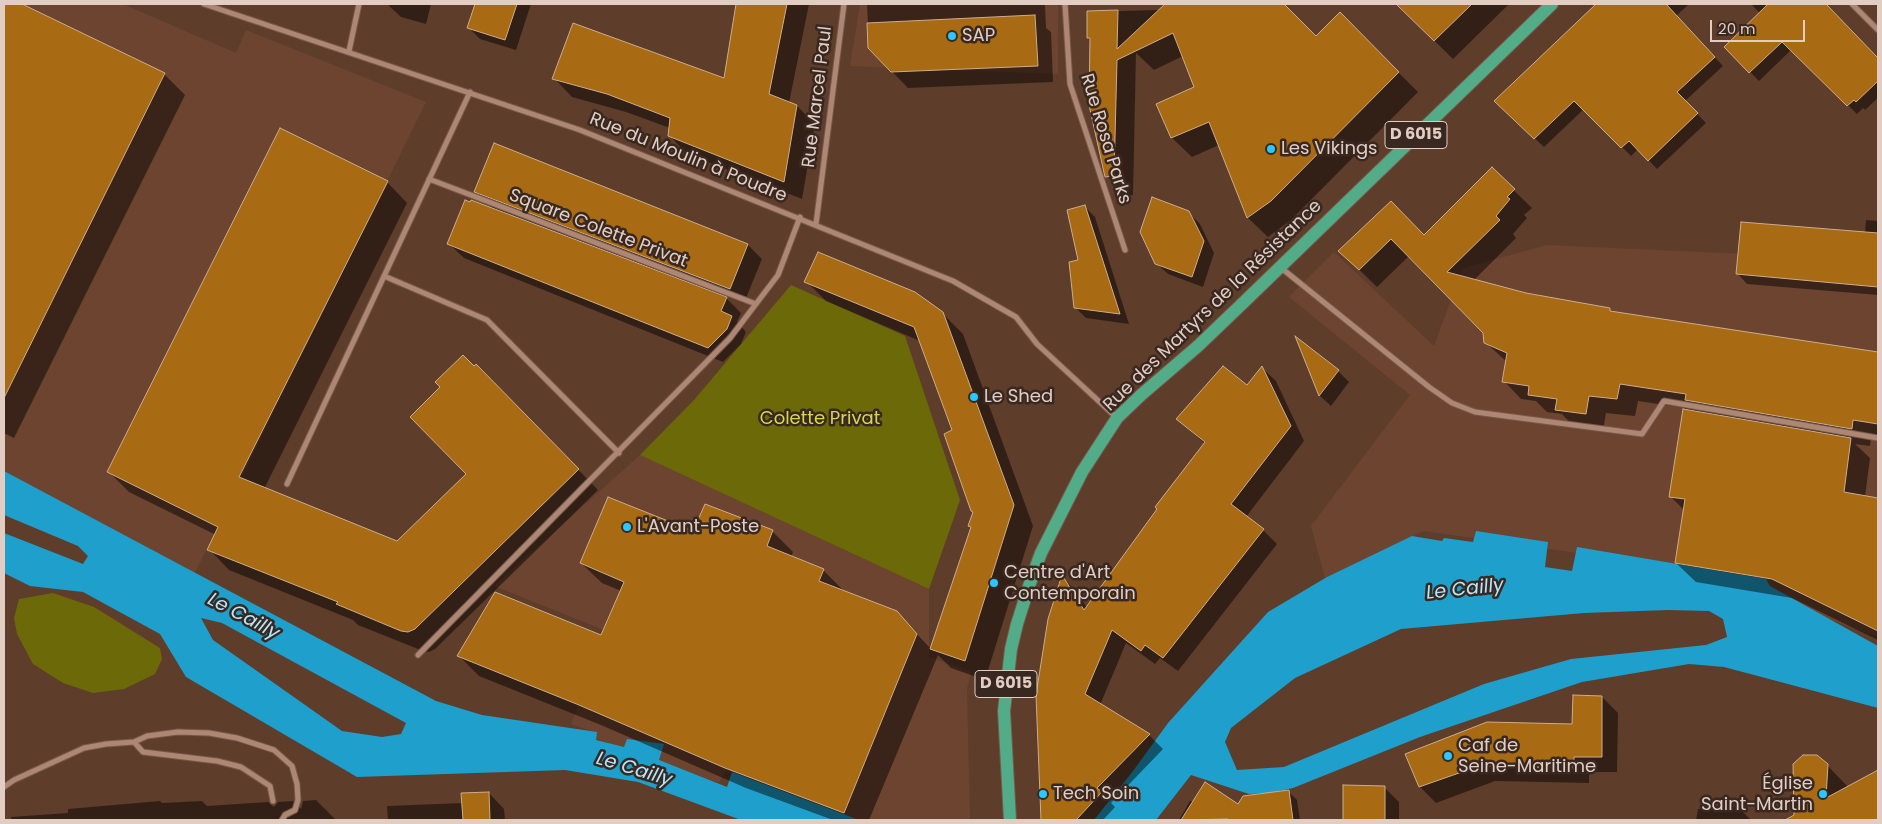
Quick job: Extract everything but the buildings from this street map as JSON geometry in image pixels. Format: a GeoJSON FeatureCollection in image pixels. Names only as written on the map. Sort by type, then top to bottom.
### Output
{"type":"FeatureCollection","features":[{"type":"Feature","properties":{"kind":"main road","name":"Rue des Martyrs de la Résistance"},"geometry":{"type":"LineString","coordinates":[[1010,820],[1004,711],[1010,657],[1017,624],[1041,553],[1082,472],[1117,418],[1198,346],[1552,4]]}},
{"type":"Feature","properties":{"kind":"street","name":"Rue du Moulin à Poudre"},"geometry":{"type":"LineString","coordinates":[[204,4],[349,51],[580,130],[953,280],[1016,317],[1037,344],[1117,418]]}},
{"type":"Feature","properties":{"kind":"street"},"geometry":{"type":"LineString","coordinates":[[349,51],[359,4]]}},
{"type":"Feature","properties":{"kind":"street","name":"Rue Marcel Paul"},"geometry":{"type":"LineString","coordinates":[[816,224],[844,4]]}},
{"type":"Feature","properties":{"kind":"street","name":"Rue Rosa Parks"},"geometry":{"type":"LineString","coordinates":[[1065,4],[1070,84],[1126,250]]}},
{"type":"Feature","properties":{"kind":"street"},"geometry":{"type":"LineString","coordinates":[[1852,4],[1878,30]]}},
{"type":"Feature","properties":{"kind":"street"},"geometry":{"type":"LineString","coordinates":[[287,484],[470,92]]}},
{"type":"Feature","properties":{"kind":"street","name":"Square Colette Privat"},"geometry":{"type":"LineString","coordinates":[[430,179],[756,304]]}},
{"type":"Feature","properties":{"kind":"street"},"geometry":{"type":"LineString","coordinates":[[418,655],[619,453],[730,338],[778,275],[800,217]]}},
{"type":"Feature","properties":{"kind":"street"},"geometry":{"type":"LineString","coordinates":[[1280,266],[1429,387],[1452,403],[1475,412],[1642,434],[1664,402],[1878,438]]}},
{"type":"Feature","properties":{"kind":"street"},"geometry":{"type":"LineString","coordinates":[[384,276],[486,320],[619,453]]}},
{"type":"Feature","properties":{"kind":"street"},"geometry":{"type":"LineString","coordinates":[[4,787],[14,780],[84,748],[134,742],[147,736],[178,732],[209,733],[237,738],[274,750],[292,766],[297,784],[298,800],[295,810],[282,820]]}},
{"type":"Feature","properties":{"kind":"street"},"geometry":{"type":"LineString","coordinates":[[134,742],[143,752],[218,761],[241,767],[270,786],[273,801]]}},
{"type":"Feature","properties":{"kind":"shaded area"},"geometry":{"type":"Polygon","coordinates":[[[4,4],[123,4],[236,53],[246,30],[426,102],[195,573],[4,476],[4,4]]]}},
{"type":"Feature","properties":{"kind":"shaded area","name":"SAP"},"geometry":{"type":"Polygon","coordinates":[[[860,4],[1058,4],[1058,74],[850,66],[860,4]]]}},
{"type":"Feature","properties":{"kind":"shaded area"},"geometry":{"type":"Polygon","coordinates":[[[1547,245],[1878,260],[1878,637],[1694,570],[1424,531],[1325,578],[1311,526],[1410,395],[1289,297],[1334,252],[1434,346],[1463,268],[1547,245]]]}},
{"type":"Feature","properties":{"kind":"shaded area"},"geometry":{"type":"Polygon","coordinates":[[[640,455],[929,589],[929,657],[971,672],[967,689],[970,820],[855,820],[726,770],[719,783],[596,739],[594,732],[571,724],[609,632],[494,586],[640,455]]]}},
{"type":"Feature","properties":{"kind":"green space","name":"Colette Privat"},"geometry":{"type":"Polygon","coordinates":[[[791,285],[905,336],[960,500],[929,589],[640,455],[694,400],[791,285]]]}},
{"type":"Feature","properties":{"kind":"green space"},"geometry":{"type":"Polygon","coordinates":[[[53,593],[94,607],[160,648],[162,659],[155,674],[124,689],[93,693],[63,683],[33,664],[17,634],[14,618],[19,599],[53,593]]]}},
{"type":"Feature","properties":{"kind":"water","name":"Le Cailly"},"geometry":{"type":"Polygon","coordinates":[[[4,471],[436,701],[482,715],[597,732],[596,740],[624,747],[627,739],[664,744],[659,760],[727,787],[732,772],[859,820],[741,820],[638,782],[565,770],[357,777],[186,677],[160,634],[83,592],[30,586],[4,573],[4,533],[83,564],[88,556],[78,546],[4,515],[4,471]],[[201,618],[213,640],[342,731],[382,737],[401,734],[406,723],[222,623],[201,618]]]}},
{"type":"Feature","properties":{"kind":"water","name":"Le Cailly"},"geometry":{"type":"Polygon","coordinates":[[[1476,531],[1548,542],[1545,567],[1572,571],[1577,547],[1766,579],[1770,586],[1878,646],[1878,708],[1724,667],[1689,664],[1582,682],[1420,737],[1293,788],[1270,793],[1249,794],[1191,775],[1156,820],[1094,820],[1168,723],[1268,612],[1327,577],[1412,536],[1442,541],[1444,538],[1473,542],[1476,531]],[[1668,610],[1584,613],[1401,629],[1295,678],[1231,728],[1225,742],[1237,770],[1284,767],[1484,684],[1571,659],[1706,645],[1727,637],[1723,619],[1709,611],[1668,610]]]}},
{"type":"Feature","properties":{"kind":"place","name":"SAP"},"geometry":{"type":"Point","coordinates":[952,36]}},
{"type":"Feature","properties":{"kind":"place","name":"Les Vikings"},"geometry":{"type":"Point","coordinates":[1271,149]}},
{"type":"Feature","properties":{"kind":"place","name":"Le Shed"},"geometry":{"type":"Point","coordinates":[974,397]}},
{"type":"Feature","properties":{"kind":"place","name":"L'Avant-Poste"},"geometry":{"type":"Point","coordinates":[627,527]}},
{"type":"Feature","properties":{"kind":"place","name":"Centre d'Art Contemporain"},"geometry":{"type":"Point","coordinates":[994,583]}},
{"type":"Feature","properties":{"kind":"place","name":"Caf de Seine-Maritime"},"geometry":{"type":"Point","coordinates":[1448,756]}},
{"type":"Feature","properties":{"kind":"place","name":"Tech Soin"},"geometry":{"type":"Point","coordinates":[1043,794]}},
{"type":"Feature","properties":{"kind":"place","name":"Église Saint-Martin"},"geometry":{"type":"Point","coordinates":[1823,794]}}]}
